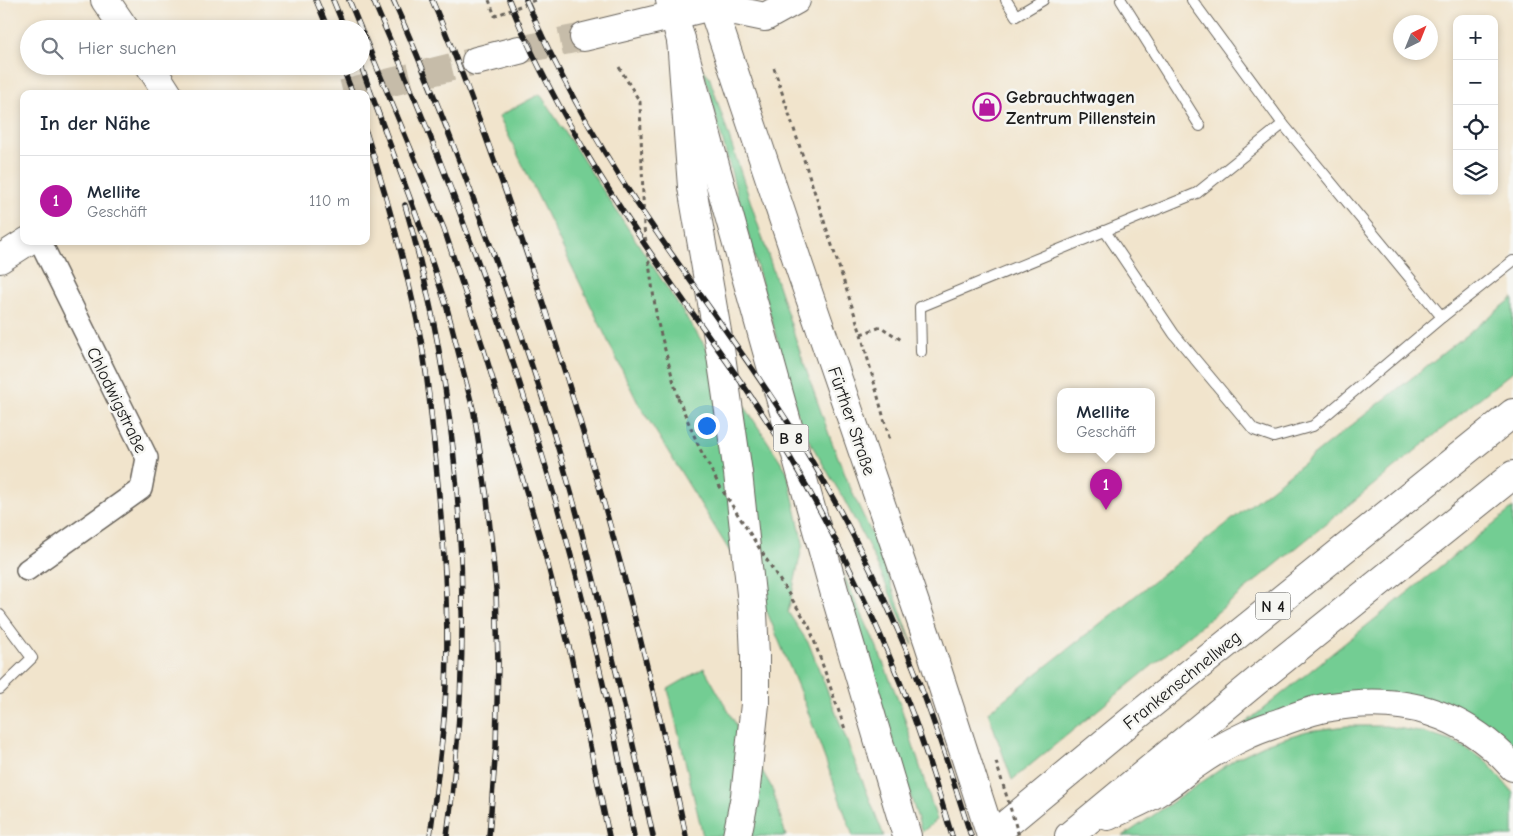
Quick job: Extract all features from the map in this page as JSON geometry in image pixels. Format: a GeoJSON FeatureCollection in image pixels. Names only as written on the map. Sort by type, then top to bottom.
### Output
{"type":"FeatureCollection","features":[{"type":"Feature","properties":{"kind":"main road"},"geometry":{"type":"LineString","coordinates":[[106,0],[119,20]]}},
{"type":"Feature","properties":{"kind":"main road"},"geometry":{"type":"LineString","coordinates":[[584,38],[675,18],[714,2],[765,16],[796,0]]}},
{"type":"Feature","properties":{"kind":"main road","name":"Fürther Straße"},"geometry":{"type":"LineString","coordinates":[[714,2],[991,836]]}},
{"type":"Feature","properties":{"kind":"main road"},"geometry":{"type":"LineString","coordinates":[[675,18],[692,186],[720,349],[738,473],[753,622],[755,704],[746,786],[737,836]]}},
{"type":"Feature","properties":{"kind":"main road","name":"B 8"},"geometry":{"type":"LineString","coordinates":[[675,18],[835,594],[907,836]]}},
{"type":"Feature","properties":{"kind":"main road"},"geometry":{"type":"LineString","coordinates":[[476,61],[519,50]]}},
{"type":"Feature","properties":{"kind":"main road"},"geometry":{"type":"LineString","coordinates":[[156,75],[165,90]]}},
{"type":"Feature","properties":{"kind":"main road"},"geometry":{"type":"LineString","coordinates":[[0,259],[22,245]]}},
{"type":"Feature","properties":{"kind":"main road","name":"Frankenschnellweg"},"geometry":{"type":"LineString","coordinates":[[991,836],[1133,718],[1513,412]]}},
{"type":"Feature","properties":{"kind":"main road"},"geometry":{"type":"LineString","coordinates":[[1070,835],[1513,475]]}},
{"type":"Feature","properties":{"kind":"main road"},"geometry":{"type":"LineString","coordinates":[[1070,835],[1159,792],[1200,761],[1250,734],[1297,716],[1330,707],[1393,704],[1421,708],[1452,719],[1478,734],[1503,755],[1513,767]]}},
{"type":"Feature","properties":{"kind":"street","name":"Chlodwigstraße"},"geometry":{"type":"LineString","coordinates":[[27,570],[141,489],[147,458],[42,245]]}},
{"type":"Feature","properties":{"kind":"lane"},"geometry":{"type":"LineString","coordinates":[[1006,0],[1016,16],[1043,0]]}},
{"type":"Feature","properties":{"kind":"lane"},"geometry":{"type":"LineString","coordinates":[[1121,0],[1200,126]]}},
{"type":"Feature","properties":{"kind":"lane"},"geometry":{"type":"LineString","coordinates":[[1192,0],[1283,124],[1442,317]]}},
{"type":"Feature","properties":{"kind":"lane"},"geometry":{"type":"LineString","coordinates":[[920,352],[920,306],[1197,194],[1283,124]]}},
{"type":"Feature","properties":{"kind":"lane"},"geometry":{"type":"LineString","coordinates":[[1105,231],[1174,334],[1254,430],[1274,437],[1313,426],[1442,317],[1513,261]]}},
{"type":"Feature","properties":{"kind":"lane"},"geometry":{"type":"LineString","coordinates":[[0,615],[32,658],[0,689]]}},
{"type":"Feature","properties":{"kind":"path"},"geometry":{"type":"LineString","coordinates":[[489,0],[495,16],[535,0]]}},
{"type":"Feature","properties":{"kind":"path"},"geometry":{"type":"LineString","coordinates":[[619,67],[640,102],[644,228],[656,320],[678,398],[699,448],[719,485],[809,626]]}},
{"type":"Feature","properties":{"kind":"path"},"geometry":{"type":"LineString","coordinates":[[774,68],[861,334],[890,443]]}},
{"type":"Feature","properties":{"kind":"path"},"geometry":{"type":"LineString","coordinates":[[861,334],[881,327]]}},
{"type":"Feature","properties":{"kind":"path"},"geometry":{"type":"LineString","coordinates":[[996,762],[1019,836]]}},
{"type":"Feature","properties":{"kind":"green space"},"geometry":{"type":"Polygon","coordinates":[[[703,69],[709,76],[831,440],[876,543],[913,645],[868,545],[801,427],[703,69]]]}},
{"type":"Feature","properties":{"kind":"green space"},"geometry":{"type":"Polygon","coordinates":[[[540,94],[787,471],[803,543],[788,612],[809,644],[884,836],[853,836],[805,704],[767,612],[637,401],[499,116],[540,94]]]}},
{"type":"Feature","properties":{"kind":"green space"},"geometry":{"type":"Polygon","coordinates":[[[1513,298],[1513,371],[1012,780],[988,712],[1513,298]]]}},
{"type":"Feature","properties":{"kind":"green space"},"geometry":{"type":"Polygon","coordinates":[[[1513,508],[1513,749],[1432,702],[1243,725],[1513,508]]]}},
{"type":"Feature","properties":{"kind":"green space"},"geometry":{"type":"Polygon","coordinates":[[[841,569],[876,645],[900,704],[937,820],[922,832],[871,672],[841,569]]]}},
{"type":"Feature","properties":{"kind":"green space"},"geometry":{"type":"Polygon","coordinates":[[[704,668],[772,788],[786,836],[703,836],[668,689],[704,668]]]}},
{"type":"Feature","properties":{"kind":"green space"},"geometry":{"type":"Polygon","coordinates":[[[1347,726],[1386,726],[1425,733],[1457,743],[1486,761],[1513,793],[1513,836],[1123,836],[1237,758],[1268,743],[1307,731],[1347,726]]]}},
{"type":"Feature","properties":{"kind":"tunnel"},"geometry":{"type":"LineString","coordinates":[[519,50],[584,37]]}},
{"type":"Feature","properties":{"kind":"tunnel"},"geometry":{"type":"LineString","coordinates":[[359,90],[476,61]]}},
{"type":"Feature","properties":{"kind":"railway"},"geometry":{"type":"LineString","coordinates":[[316,0],[324,20]]}},
{"type":"Feature","properties":{"kind":"railway"},"geometry":{"type":"LineString","coordinates":[[333,0],[341,20]]}},
{"type":"Feature","properties":{"kind":"railway"},"geometry":{"type":"LineString","coordinates":[[349,0],[357,20]]}},
{"type":"Feature","properties":{"kind":"railway"},"geometry":{"type":"LineString","coordinates":[[373,0],[469,236],[524,397],[549,478],[593,642],[634,836]]}},
{"type":"Feature","properties":{"kind":"railway"},"geometry":{"type":"LineString","coordinates":[[393,0],[433,93],[469,187],[548,414],[577,514],[597,594],[653,836]]}},
{"type":"Feature","properties":{"kind":"railway"},"geometry":{"type":"LineString","coordinates":[[432,0],[496,164],[571,393],[642,645],[686,836]]}},
{"type":"Feature","properties":{"kind":"railway"},"geometry":{"type":"LineString","coordinates":[[509,0],[542,73],[580,143],[644,244],[762,412],[826,521],[873,618],[901,684],[924,747],[952,836]]}},
{"type":"Feature","properties":{"kind":"railway"},"geometry":{"type":"LineString","coordinates":[[526,0],[564,79],[607,156],[638,205],[783,415],[842,515],[878,585],[910,658],[938,734],[971,836]]}},
{"type":"Feature","properties":{"kind":"railway"},"geometry":{"type":"LineString","coordinates":[[370,51],[444,229],[484,350],[545,554],[570,651],[609,836]]}},
{"type":"Feature","properties":{"kind":"railway"},"geometry":{"type":"LineString","coordinates":[[346,75],[351,90]]}},
{"type":"Feature","properties":{"kind":"railway"},"geometry":{"type":"LineString","coordinates":[[364,75],[370,90]]}},
{"type":"Feature","properties":{"kind":"railway"},"geometry":{"type":"LineString","coordinates":[[370,90],[418,220],[447,308],[474,413],[487,498],[496,589],[498,663],[496,747],[489,836]]}},
{"type":"Feature","properties":{"kind":"railway"},"geometry":{"type":"LineString","coordinates":[[370,145],[397,235],[421,340],[440,504],[446,590],[447,647],[445,705],[430,836]]}},
{"type":"Feature","properties":{"kind":"railway"},"geometry":{"type":"LineString","coordinates":[[405,205],[425,282],[441,360],[452,438],[459,518],[462,598],[461,677],[456,757],[447,836]]}},
{"type":"Feature","properties":{"kind":"place","name":"Gebrauchtwagen Zentrum Pillenstein"},"geometry":{"type":"Point","coordinates":[987,107]}},
{"type":"Feature","properties":{"kind":"place","name":"Mellite"},"geometry":{"type":"Point","coordinates":[1106,510]}}]}
